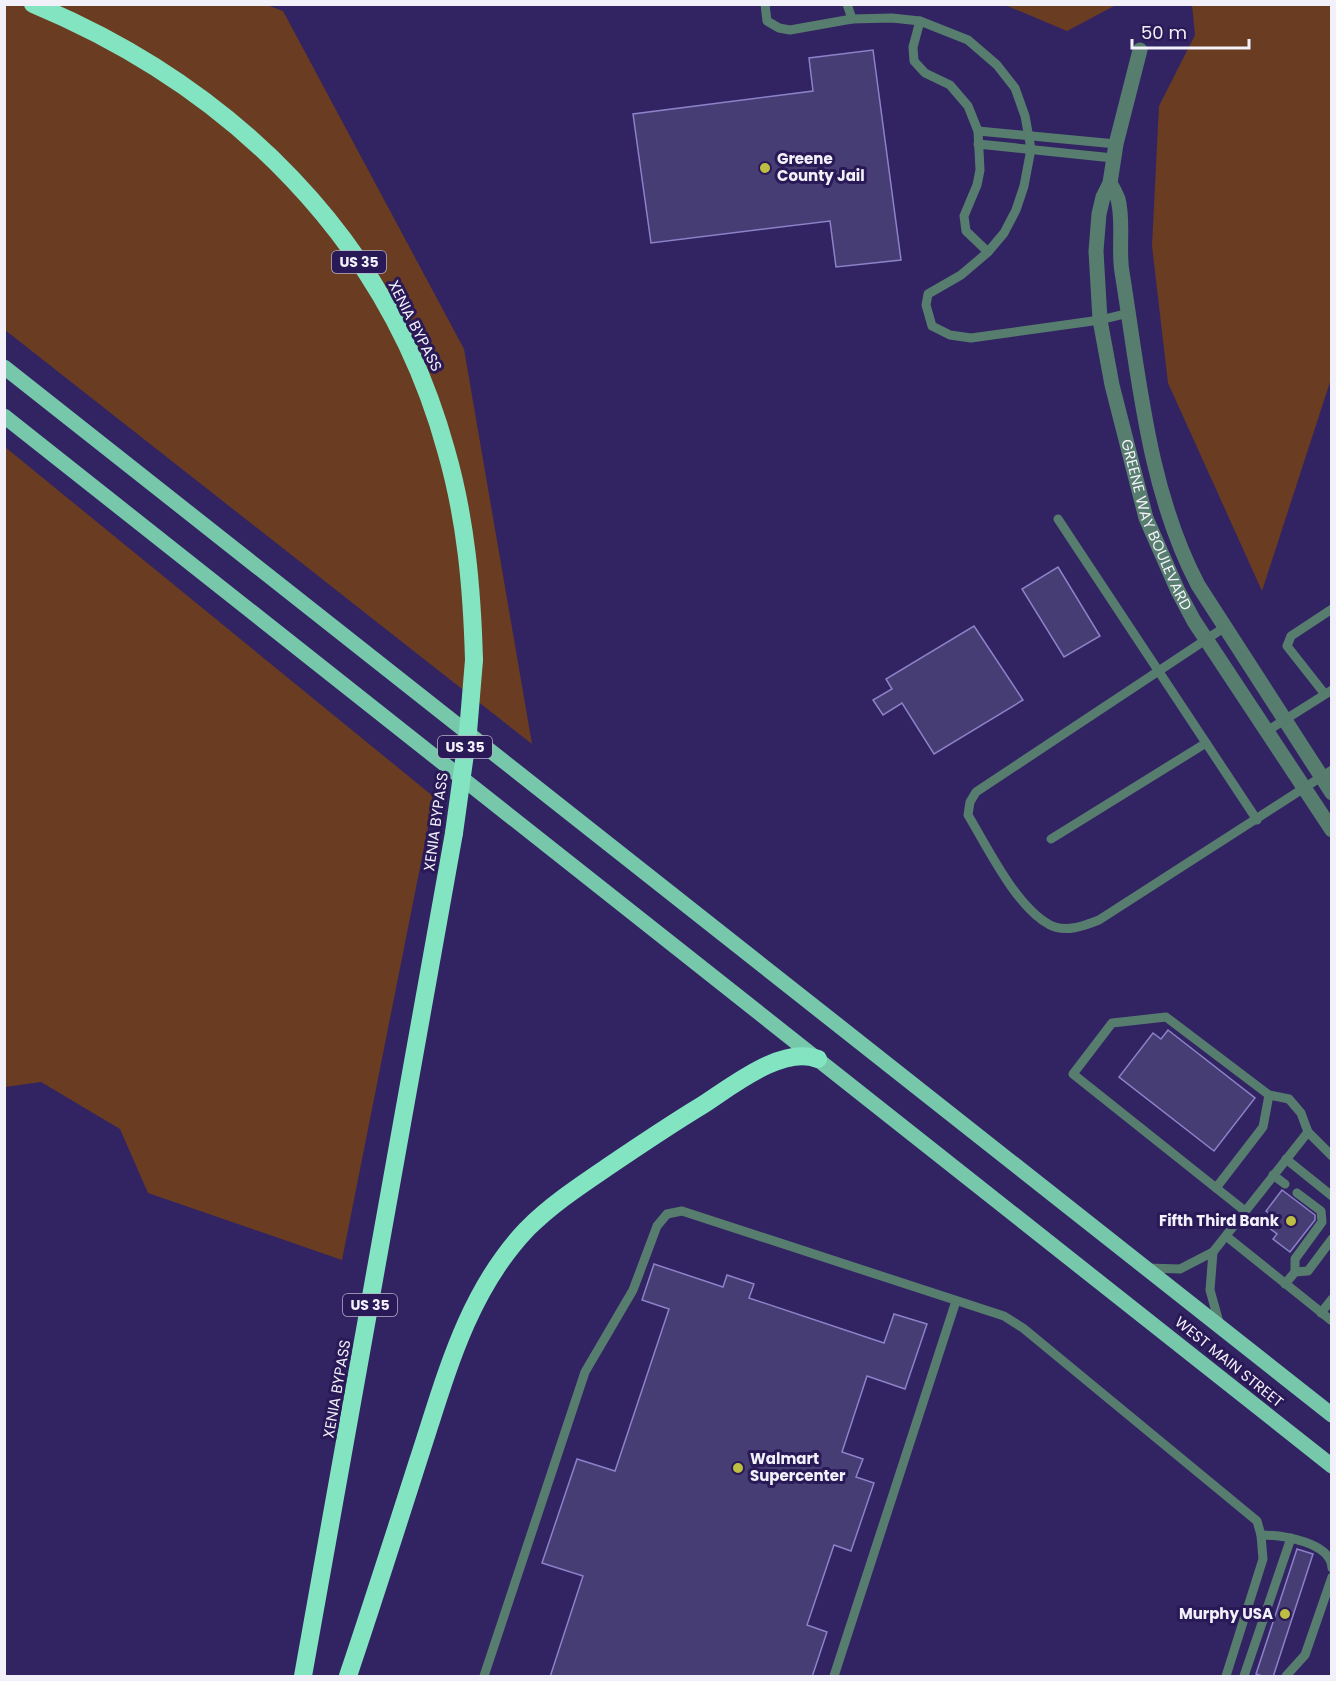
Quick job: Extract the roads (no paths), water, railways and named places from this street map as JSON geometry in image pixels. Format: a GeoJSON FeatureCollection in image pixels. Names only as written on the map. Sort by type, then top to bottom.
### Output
{"type":"FeatureCollection","features":[{"type":"Feature","properties":{"kind":"highway","name":"XENIA BYPASS"},"geometry":{"type":"LineString","coordinates":[[33,4],[116,43],[183,84],[228,118],[281,167],[342,237],[385,302],[430,399],[446,450],[461,516],[469,569],[474,660],[468,732],[454,833],[303,1677]]}},
{"type":"Feature","properties":{"kind":"highway"},"geometry":{"type":"LineString","coordinates":[[348,1677],[452,1355],[475,1302],[502,1260],[525,1231],[550,1207],[691,1112],[780,1059],[798,1055],[809,1055],[818,1059]]}},
{"type":"Feature","properties":{"kind":"main road","name":"WEST MAIN STREET"},"geometry":{"type":"LineString","coordinates":[[4,367],[1332,1415]]}},
{"type":"Feature","properties":{"kind":"main road","name":"WEST MAIN STREET"},"geometry":{"type":"LineString","coordinates":[[4,416],[1332,1466]]}},
{"type":"Feature","properties":{"kind":"street","name":"GREENE WAY BOULEVARD"},"geometry":{"type":"LineString","coordinates":[[1140,50],[1115,151],[1110,183],[1103,197],[1099,214],[1096,251],[1101,320],[1112,385],[1146,519],[1178,591],[1207,640],[1332,830]]}},
{"type":"Feature","properties":{"kind":"street","name":"GREENE WAY BOULEVARD"},"geometry":{"type":"LineString","coordinates":[[1110,183],[1118,199],[1119,257],[1151,447],[1167,513],[1183,556],[1198,585],[1285,721],[1326,773],[1332,793]]}},
{"type":"Feature","properties":{"kind":"lane"},"geometry":{"type":"LineString","coordinates":[[765,4],[767,21],[779,28],[790,30],[852,19],[892,18],[920,21],[968,40],[997,65],[1015,88],[1031,149],[1024,186],[1016,210],[1004,233],[988,252],[961,275],[928,294],[926,305],[932,326],[950,334],[971,338],[1101,320],[1129,313]]}},
{"type":"Feature","properties":{"kind":"lane"},"geometry":{"type":"LineString","coordinates":[[847,4],[852,19]]}},
{"type":"Feature","properties":{"kind":"lane"},"geometry":{"type":"LineString","coordinates":[[920,21],[913,47],[914,61],[925,73],[950,85],[968,106],[978,131],[979,177],[964,216],[966,231],[988,252]]}},
{"type":"Feature","properties":{"kind":"lane"},"geometry":{"type":"LineString","coordinates":[[978,131],[1029,136],[1115,151]]}},
{"type":"Feature","properties":{"kind":"lane"},"geometry":{"type":"LineString","coordinates":[[978,144],[1031,149],[1115,151]]}},
{"type":"Feature","properties":{"kind":"lane"},"geometry":{"type":"LineString","coordinates":[[1058,519],[1257,819]]}},
{"type":"Feature","properties":{"kind":"lane"},"geometry":{"type":"LineString","coordinates":[[1267,731],[1328,691],[1287,646],[1291,636],[1332,609]]}},
{"type":"Feature","properties":{"kind":"lane"},"geometry":{"type":"LineString","coordinates":[[1225,627],[976,792],[970,802],[968,815],[1023,904],[1051,926],[1078,928],[1099,920],[1326,773]]}},
{"type":"Feature","properties":{"kind":"lane"},"geometry":{"type":"LineString","coordinates":[[1051,839],[1206,743]]}},
{"type":"Feature","properties":{"kind":"lane"},"geometry":{"type":"LineString","coordinates":[[1245,1211],[1073,1074],[1112,1023],[1166,1017],[1269,1095],[1289,1099],[1301,1113],[1308,1132],[1332,1156]]}},
{"type":"Feature","properties":{"kind":"lane"},"geometry":{"type":"LineString","coordinates":[[1216,1188],[1263,1127],[1269,1095]]}},
{"type":"Feature","properties":{"kind":"lane"},"geometry":{"type":"LineString","coordinates":[[1146,1268],[1180,1269],[1213,1252],[1308,1132]]}},
{"type":"Feature","properties":{"kind":"lane"},"geometry":{"type":"LineString","coordinates":[[1286,1160],[1332,1196]]}},
{"type":"Feature","properties":{"kind":"lane"},"geometry":{"type":"LineString","coordinates":[[1273,1175],[1285,1184]]}},
{"type":"Feature","properties":{"kind":"lane"},"geometry":{"type":"LineString","coordinates":[[1285,1284],[1295,1272],[1295,1259],[1322,1222],[1321,1212],[1297,1193]]}},
{"type":"Feature","properties":{"kind":"lane"},"geometry":{"type":"LineString","coordinates":[[484,1677],[585,1372],[633,1290],[657,1226],[667,1214],[682,1211],[1004,1316],[1023,1328],[1257,1521],[1263,1559],[1227,1676]]}},
{"type":"Feature","properties":{"kind":"lane"},"geometry":{"type":"LineString","coordinates":[[1226,1236],[1332,1321]]}},
{"type":"Feature","properties":{"kind":"lane"},"geometry":{"type":"LineString","coordinates":[[1295,1272],[1308,1271],[1332,1239]]}},
{"type":"Feature","properties":{"kind":"lane"},"geometry":{"type":"LineString","coordinates":[[1213,1252],[1210,1290],[1221,1327]]}},
{"type":"Feature","properties":{"kind":"lane"},"geometry":{"type":"LineString","coordinates":[[1321,1312],[1332,1299]]}},
{"type":"Feature","properties":{"kind":"lane"},"geometry":{"type":"LineString","coordinates":[[834,1677],[956,1301]]}},
{"type":"Feature","properties":{"kind":"lane"},"geometry":{"type":"LineString","coordinates":[[1261,1535],[1281,1535],[1323,1549],[1331,1561],[1332,1568]]}},
{"type":"Feature","properties":{"kind":"lane"},"geometry":{"type":"LineString","coordinates":[[1244,1677],[1291,1538]]}},
{"type":"Feature","properties":{"kind":"lane"},"geometry":{"type":"LineString","coordinates":[[1286,1677],[1305,1655],[1332,1577]]}},
{"type":"Feature","properties":{"kind":"place","name":"Greene County Jail"},"geometry":{"type":"Point","coordinates":[765,168]}},
{"type":"Feature","properties":{"kind":"place","name":"Fifth Third Bank"},"geometry":{"type":"Point","coordinates":[1291,1221]}},
{"type":"Feature","properties":{"kind":"place","name":"Walmart Supercenter"},"geometry":{"type":"Point","coordinates":[738,1468]}},
{"type":"Feature","properties":{"kind":"place","name":"Murphy USA"},"geometry":{"type":"Point","coordinates":[1285,1614]}}]}
